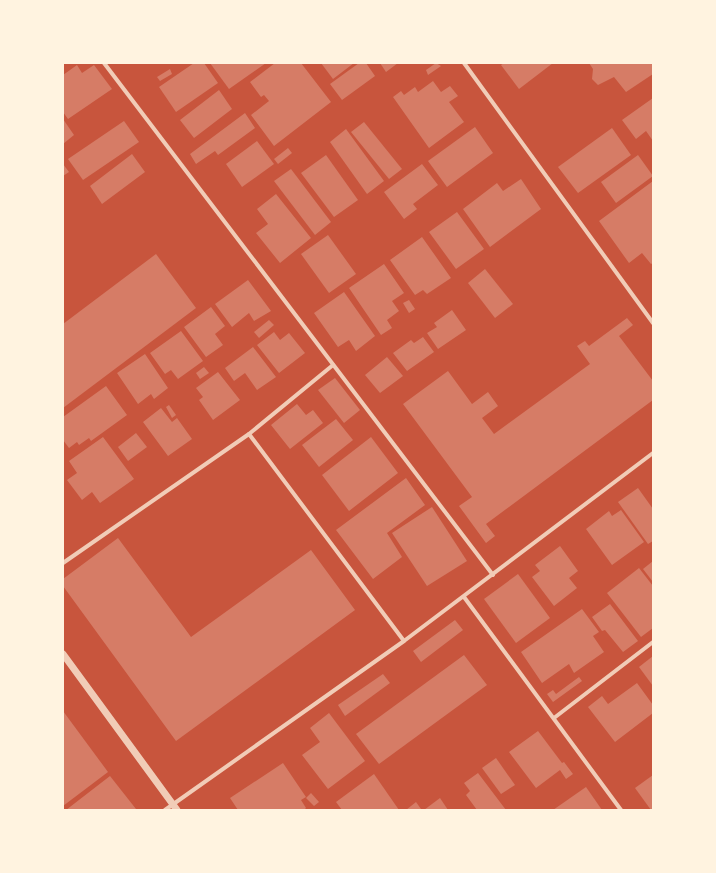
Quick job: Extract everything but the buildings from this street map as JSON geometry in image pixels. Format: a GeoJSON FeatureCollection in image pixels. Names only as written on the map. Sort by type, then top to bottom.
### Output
{"type":"FeatureCollection","features":[{"type":"Feature","properties":{"kind":"street"},"geometry":{"type":"LineString","coordinates":[[104,63],[492,575]]}},
{"type":"Feature","properties":{"kind":"street"},"geometry":{"type":"LineString","coordinates":[[464,63],[653,323]]}},
{"type":"Feature","properties":{"kind":"street"},"geometry":{"type":"LineString","coordinates":[[63,563],[248,434],[333,365]]}},
{"type":"Feature","properties":{"kind":"street"},"geometry":{"type":"LineString","coordinates":[[248,434],[404,641]]}},
{"type":"Feature","properties":{"kind":"street"},"geometry":{"type":"LineString","coordinates":[[165,810],[174,808],[404,641],[653,453]]}},
{"type":"Feature","properties":{"kind":"street"},"geometry":{"type":"LineString","coordinates":[[464,597],[621,810]]}},
{"type":"Feature","properties":{"kind":"street"},"geometry":{"type":"LineString","coordinates":[[554,718],[653,642]]}},
{"type":"Feature","properties":{"kind":"street"},"geometry":{"type":"LineString","coordinates":[[63,654],[174,808]]}}]}
